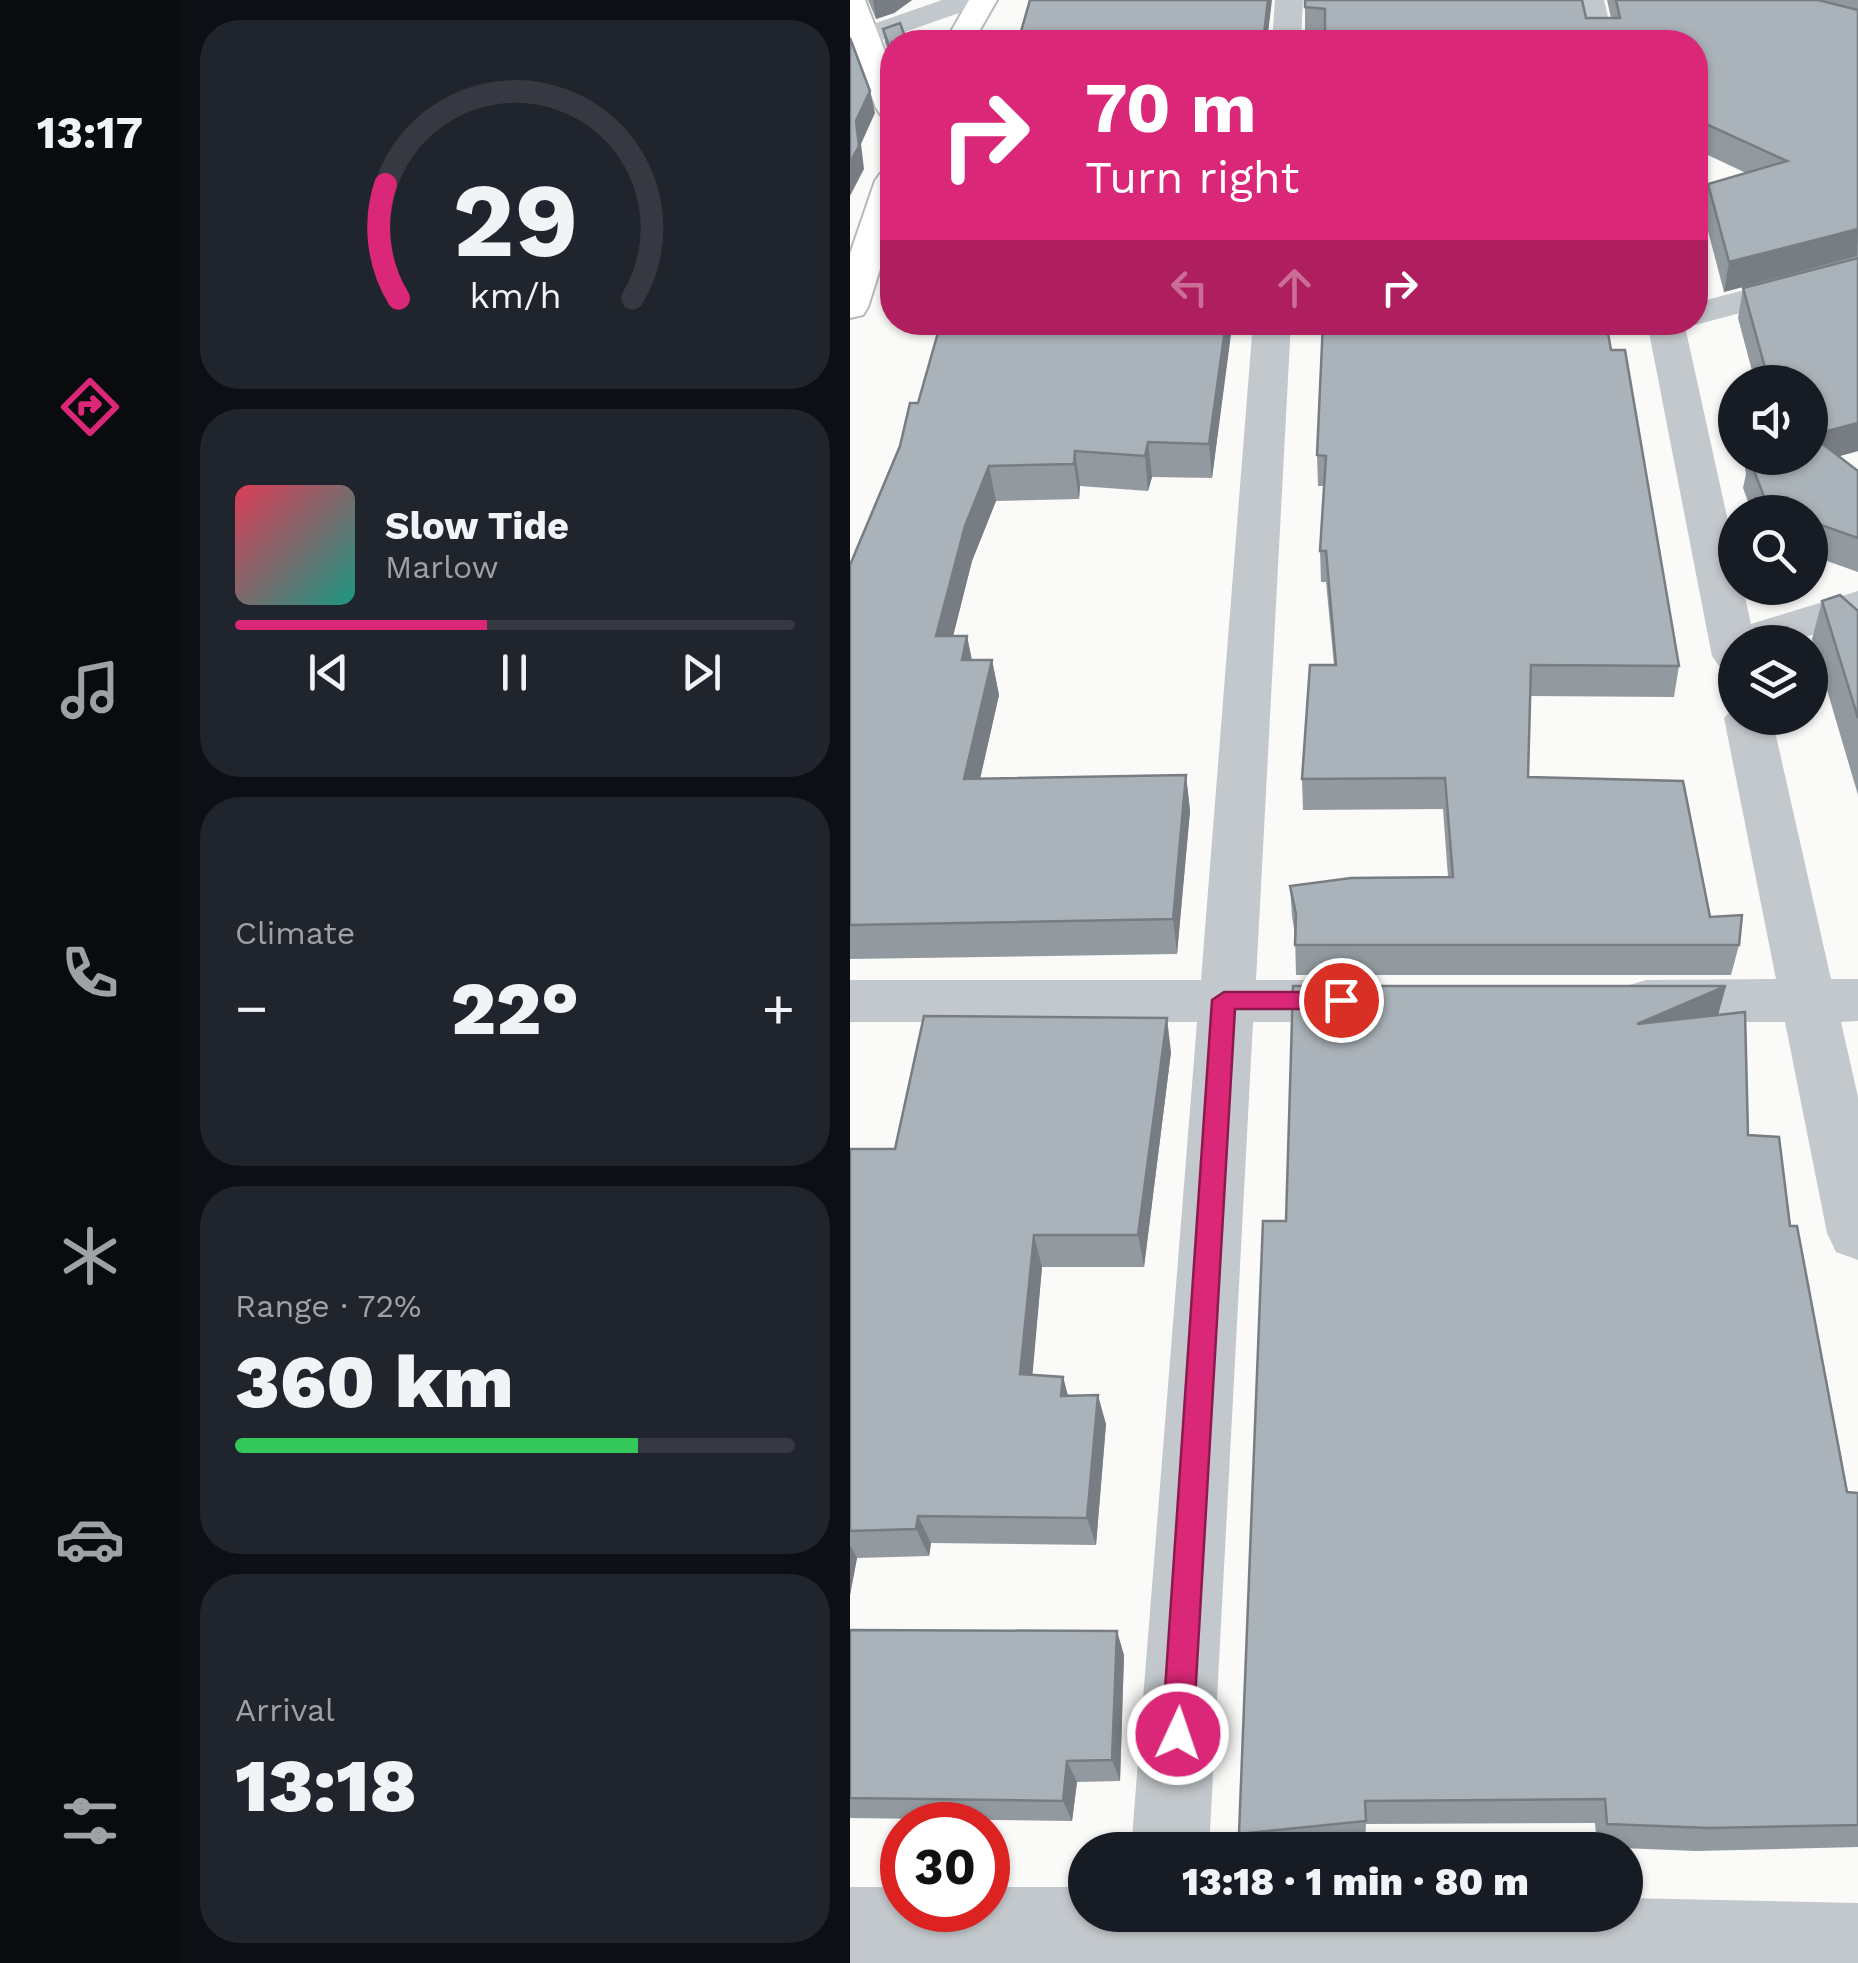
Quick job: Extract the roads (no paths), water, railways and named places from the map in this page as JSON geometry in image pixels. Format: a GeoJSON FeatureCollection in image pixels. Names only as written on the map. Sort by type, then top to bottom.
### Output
{"type":"FeatureCollection","features":[{"type":"Feature","properties":{"kind":"main road"},"geometry":{"type":"LineString","coordinates":[[851,0],[858,39],[880,84]]}},
{"type":"Feature","properties":{"kind":"main road"},"geometry":{"type":"LineString","coordinates":[[966,30],[983,0]]}},
{"type":"Feature","properties":{"kind":"main road"},"geometry":{"type":"LineString","coordinates":[[850,308],[880,247]]}},
{"type":"Feature","properties":{"kind":"street"},"geometry":{"type":"LineString","coordinates":[[884,30],[969,0]]}},
{"type":"Feature","properties":{"kind":"street"},"geometry":{"type":"LineString","coordinates":[[1288,30],[1290,0]]}},
{"type":"Feature","properties":{"kind":"street"},"geometry":{"type":"LineString","coordinates":[[1590,0],[1597,30]]}},
{"type":"Feature","properties":{"kind":"street"},"geometry":{"type":"LineString","coordinates":[[1708,311],[1858,271]]}},
{"type":"Feature","properties":{"kind":"street"},"geometry":{"type":"LineString","coordinates":[[1171,1832],[1271,335]]}},
{"type":"Feature","properties":{"kind":"street"},"geometry":{"type":"LineString","coordinates":[[1667,335],[1732,625]]}},
{"type":"Feature","properties":{"kind":"street"},"geometry":{"type":"LineString","coordinates":[[1802,625],[1858,605]]}},
{"type":"Feature","properties":{"kind":"street"},"geometry":{"type":"LineString","coordinates":[[1753,735],[1833,1000],[1858,1233]]}},
{"type":"Feature","properties":{"kind":"street"},"geometry":{"type":"LineString","coordinates":[[850,1001],[1419,1000]]}},
{"type":"Feature","properties":{"kind":"street"},"geometry":{"type":"LineString","coordinates":[[1594,1000],[1833,1000]]}},
{"type":"Feature","properties":{"kind":"street"},"geometry":{"type":"LineString","coordinates":[[850,1927],[1858,1944]]}}]}
